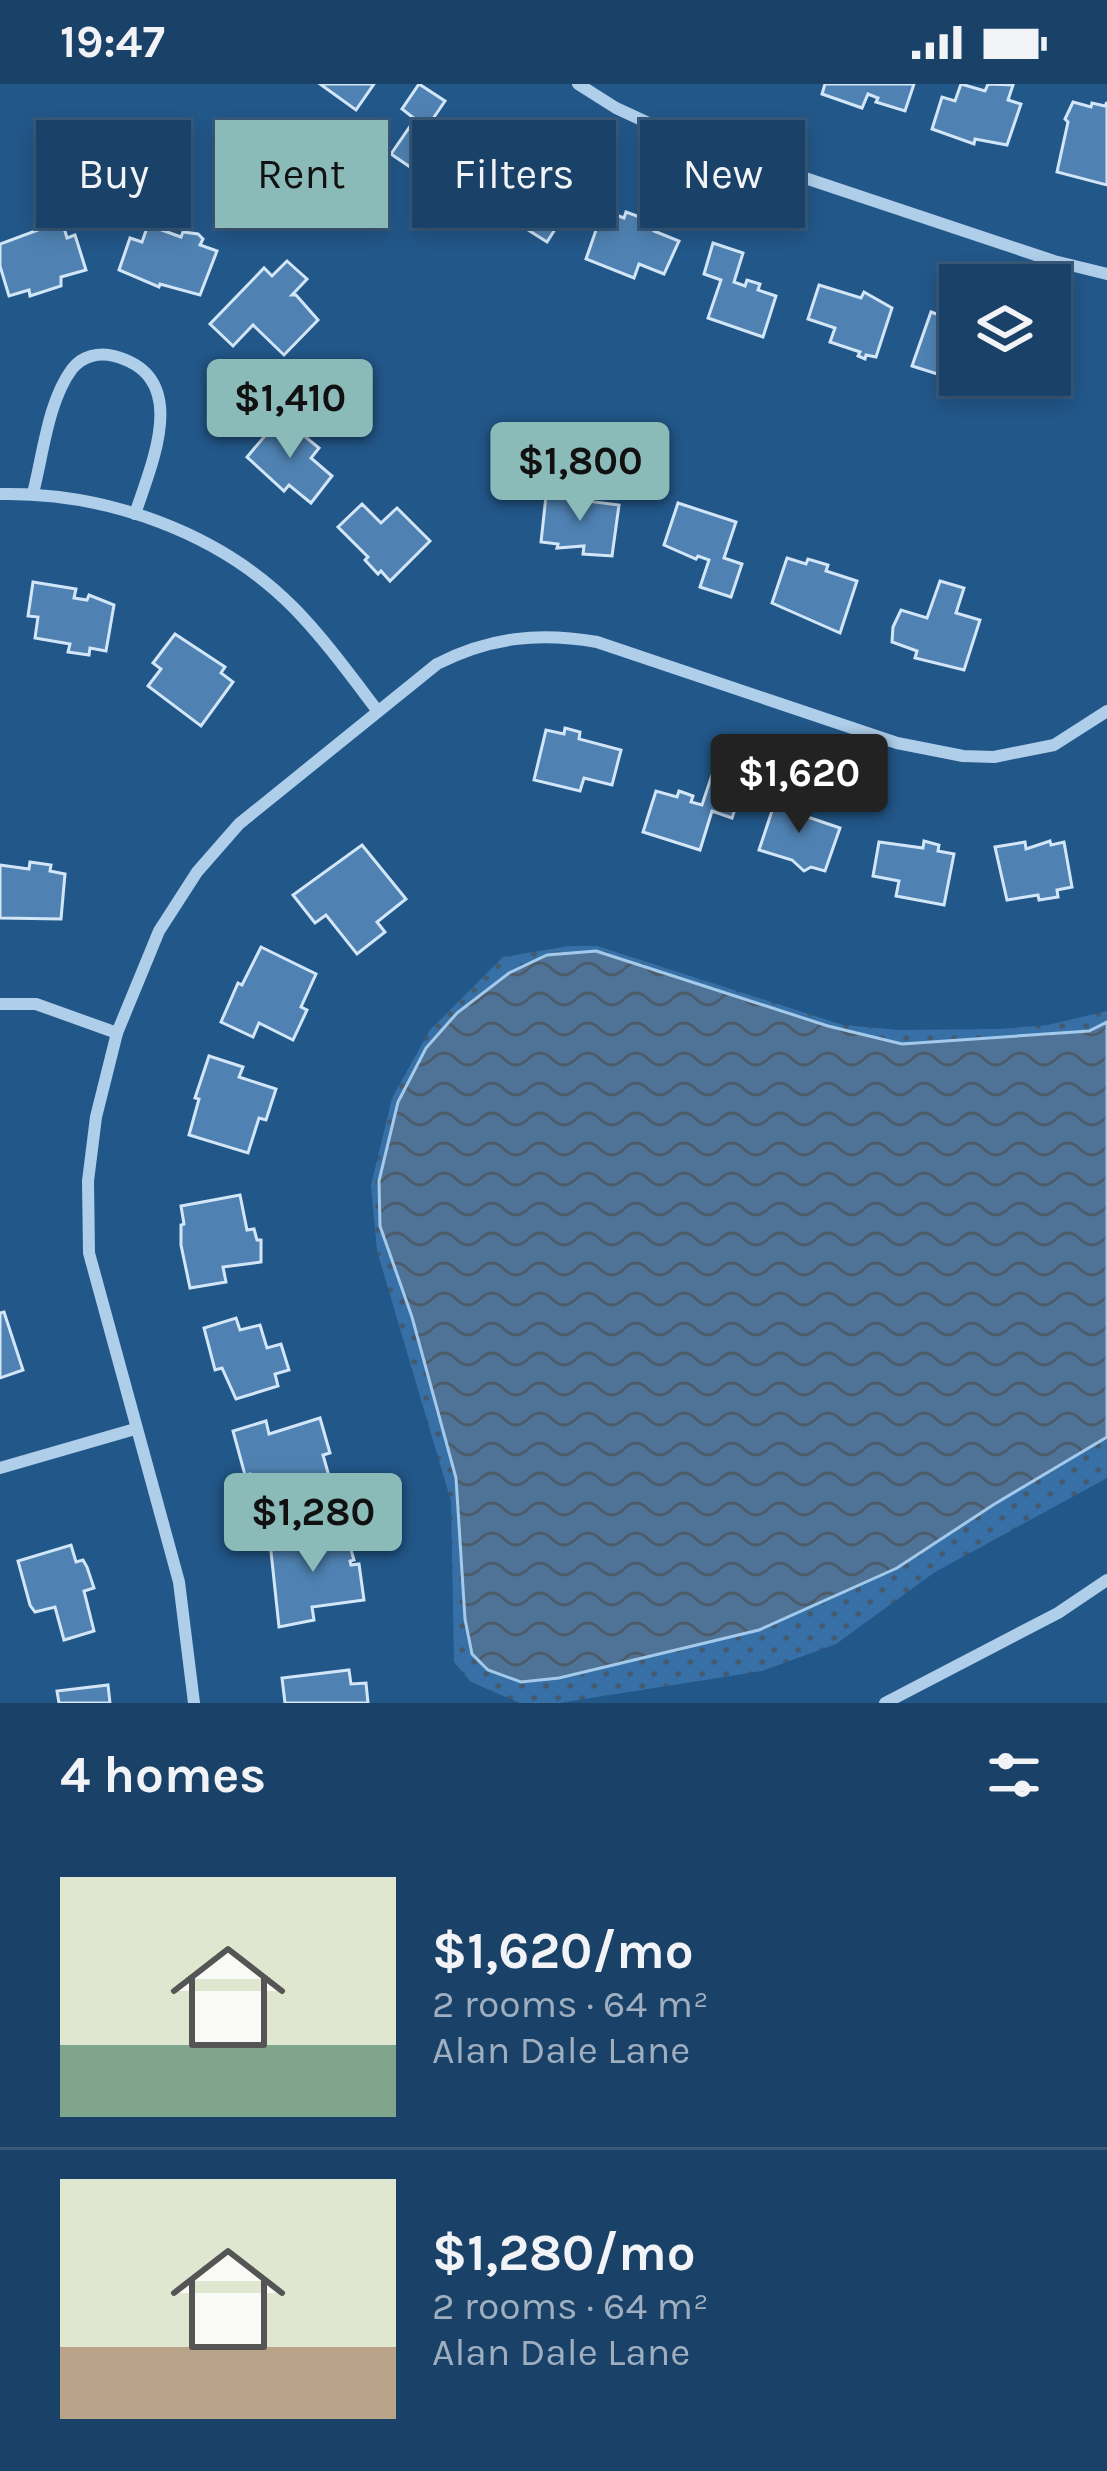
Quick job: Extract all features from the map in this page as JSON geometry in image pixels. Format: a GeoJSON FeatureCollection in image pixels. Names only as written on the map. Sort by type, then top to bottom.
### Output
{"type":"FeatureCollection","features":[{"type":"Feature","properties":{"kind":"street"},"geometry":{"type":"LineString","coordinates":[[578,84],[616,109],[686,139],[1107,274]]}},
{"type":"Feature","properties":{"kind":"street"},"geometry":{"type":"LineString","coordinates":[[33,493],[73,368],[104,353],[136,362],[152,375],[159,393],[156,446],[135,514]]}},
{"type":"Feature","properties":{"kind":"street"},"geometry":{"type":"LineString","coordinates":[[0,494],[89,500],[213,548],[288,602],[377,710]]}},
{"type":"Feature","properties":{"kind":"street"},"geometry":{"type":"LineString","coordinates":[[194,1703],[179,1582],[89,1252],[88,1180],[117,1033],[159,932],[197,872],[239,824],[437,664],[486,643],[541,635],[597,642],[897,743],[963,757],[994,757],[1054,745],[1107,711]]}},
{"type":"Feature","properties":{"kind":"street"},"geometry":{"type":"LineString","coordinates":[[0,1004],[36,1004],[117,1033]]}},
{"type":"Feature","properties":{"kind":"street"},"geometry":{"type":"LineString","coordinates":[[0,1468],[135,1429]]}},
{"type":"Feature","properties":{"kind":"street"},"geometry":{"type":"LineString","coordinates":[[885,1703],[1058,1613],[1107,1580]]}},
{"type":"Feature","properties":{"kind":"shaded area"},"geometry":{"type":"Polygon","coordinates":[[[597,946],[843,1025],[998,1029],[1048,1025],[1107,1011],[1107,1022],[1089,1031],[902,1044],[828,1026],[595,951],[547,955],[509,973],[398,1102],[379,1181],[380,1226],[412,1317],[456,1478],[465,1619],[521,1682],[623,1664],[993,1505],[1107,1438],[1107,1478],[935,1572],[836,1644],[762,1671],[559,1703],[520,1703],[471,1682],[454,1662],[451,1501],[377,1251],[371,1185],[392,1098],[430,1030],[503,957],[597,946]]]}},
{"type":"Feature","properties":{"kind":"water"},"geometry":{"type":"Polygon","coordinates":[[[596,951],[828,1026],[902,1044],[1089,1031],[1107,1022],[1107,1437],[897,1568],[759,1630],[559,1678],[521,1682],[488,1670],[472,1654],[465,1619],[456,1478],[412,1317],[380,1226],[379,1181],[398,1102],[426,1048],[457,1013],[509,973],[547,955],[596,951]]]}},
{"type":"Feature","properties":{"kind":"building"},"geometry":{"type":"Polygon","coordinates":[[[320,84],[374,84],[356,110],[320,84]]]}},
{"type":"Feature","properties":{"kind":"building"},"geometry":{"type":"Polygon","coordinates":[[[419,84],[445,101],[432,120],[414,120],[402,109],[419,84]]]}},
{"type":"Feature","properties":{"kind":"building"},"geometry":{"type":"Polygon","coordinates":[[[825,84],[914,84],[905,111],[876,102],[878,98],[868,94],[862,108],[822,94],[825,84]]]}},
{"type":"Feature","properties":{"kind":"building"},"geometry":{"type":"Polygon","coordinates":[[[961,84],[985,91],[988,84],[1013,85],[1008,100],[1021,104],[1007,145],[975,139],[974,144],[932,129],[942,97],[955,101],[961,84]]]}},
{"type":"Feature","properties":{"kind":"building"},"geometry":{"type":"Polygon","coordinates":[[[1073,102],[1091,107],[1107,102],[1107,185],[1057,172],[1065,119],[1073,102]]]}},
{"type":"Feature","properties":{"kind":"building"},"geometry":{"type":"Polygon","coordinates":[[[412,123],[412,168],[391,154],[412,123]]]}},
{"type":"Feature","properties":{"kind":"building"},"geometry":{"type":"Polygon","coordinates":[[[626,212],[640,217],[640,228],[655,228],[679,241],[664,274],[639,264],[634,278],[586,259],[597,228],[616,228],[616,215],[624,218],[626,212]]]}},
{"type":"Feature","properties":{"kind":"building"},"geometry":{"type":"Polygon","coordinates":[[[43,228],[64,228],[67,238],[75,235],[86,270],[61,277],[61,286],[30,296],[29,290],[9,296],[0,266],[0,244],[43,228]]]}},
{"type":"Feature","properties":{"kind":"building"},"geometry":{"type":"Polygon","coordinates":[[[147,228],[156,228],[181,237],[183,232],[198,234],[203,239],[200,245],[217,251],[200,295],[159,287],[119,270],[130,238],[142,242],[147,228]]]}},
{"type":"Feature","properties":{"kind":"building"},"geometry":{"type":"Polygon","coordinates":[[[525,228],[556,228],[547,242],[525,228]]]}},
{"type":"Feature","properties":{"kind":"building"},"geometry":{"type":"Polygon","coordinates":[[[713,243],[743,253],[734,282],[760,284],[758,290],[776,296],[763,337],[708,318],[721,280],[704,274],[713,243]]]}},
{"type":"Feature","properties":{"kind":"building"},"geometry":{"type":"Polygon","coordinates":[[[287,261],[307,279],[292,295],[318,320],[284,355],[253,325],[233,346],[210,324],[264,268],[272,276],[287,261]]]}},
{"type":"Feature","properties":{"kind":"building"},"geometry":{"type":"Polygon","coordinates":[[[819,285],[861,298],[864,292],[892,308],[876,357],[866,355],[865,359],[858,356],[860,352],[830,342],[835,328],[808,319],[819,285]]]}},
{"type":"Feature","properties":{"kind":"building"},"geometry":{"type":"Polygon","coordinates":[[[931,312],[939,315],[939,374],[912,366],[931,312]]]}},
{"type":"Feature","properties":{"kind":"building"},"geometry":{"type":"Polygon","coordinates":[[[281,417],[319,448],[311,458],[332,476],[311,503],[289,485],[284,491],[247,457],[281,417]]]}},
{"type":"Feature","properties":{"kind":"building"},"geometry":{"type":"Polygon","coordinates":[[[566,491],[588,494],[587,501],[619,505],[612,556],[583,554],[584,546],[557,548],[558,544],[541,542],[546,496],[565,497],[566,491]]]}},
{"type":"Feature","properties":{"kind":"building"},"geometry":{"type":"Polygon","coordinates":[[[678,503],[736,522],[724,558],[742,564],[731,597],[700,587],[709,560],[664,545],[678,503]]]}},
{"type":"Feature","properties":{"kind":"building"},"geometry":{"type":"Polygon","coordinates":[[[362,504],[381,523],[397,508],[430,541],[390,581],[381,571],[378,574],[338,527],[362,504]]]}},
{"type":"Feature","properties":{"kind":"building"},"geometry":{"type":"Polygon","coordinates":[[[787,558],[828,565],[826,571],[857,581],[840,633],[772,603],[787,558]]]}},
{"type":"Feature","properties":{"kind":"building"},"geometry":{"type":"Polygon","coordinates":[[[940,581],[964,588],[956,613],[980,620],[964,670],[915,658],[917,651],[892,642],[901,610],[927,618],[940,581]]]}},
{"type":"Feature","properties":{"kind":"building"},"geometry":{"type":"Polygon","coordinates":[[[33,582],[76,589],[74,598],[87,600],[89,595],[114,605],[106,651],[68,652],[70,644],[35,638],[38,617],[28,616],[33,582]]]}},
{"type":"Feature","properties":{"kind":"building"},"geometry":{"type":"Polygon","coordinates":[[[175,634],[225,667],[221,673],[233,682],[201,726],[148,686],[161,669],[153,663],[175,634]]]}},
{"type":"Feature","properties":{"kind":"building"},"geometry":{"type":"Polygon","coordinates":[[[565,728],[580,732],[579,739],[621,750],[612,785],[584,778],[580,791],[534,780],[546,730],[564,734],[565,728]]]}},
{"type":"Feature","properties":{"kind":"building"},"geometry":{"type":"Polygon","coordinates":[[[712,775],[743,785],[732,818],[712,811],[700,850],[643,832],[656,791],[677,797],[679,791],[702,805],[712,775]]]}},
{"type":"Feature","properties":{"kind":"building"},"geometry":{"type":"Polygon","coordinates":[[[777,796],[805,805],[802,815],[840,828],[825,871],[811,867],[804,871],[792,860],[759,850],[777,796]]]}},
{"type":"Feature","properties":{"kind":"building"},"geometry":{"type":"Polygon","coordinates":[[[924,841],[939,845],[938,851],[954,854],[944,905],[896,896],[899,881],[873,876],[879,842],[923,848],[924,841]]]}},
{"type":"Feature","properties":{"kind":"building"},"geometry":{"type":"Polygon","coordinates":[[[1050,841],[1051,845],[1064,842],[1072,887],[1057,890],[1058,897],[1007,900],[995,847],[1025,842],[1026,849],[1050,841]]]}},
{"type":"Feature","properties":{"kind":"building"},"geometry":{"type":"Polygon","coordinates":[[[362,845],[406,899],[377,922],[385,932],[357,954],[326,915],[315,923],[293,895],[362,845]]]}},
{"type":"Feature","properties":{"kind":"building"},"geometry":{"type":"Polygon","coordinates":[[[30,862],[51,865],[50,871],[65,874],[61,919],[0,918],[0,865],[29,869],[30,862]]]}},
{"type":"Feature","properties":{"kind":"building"},"geometry":{"type":"Polygon","coordinates":[[[261,947],[316,974],[293,1040],[259,1023],[253,1037],[221,1022],[261,947]]]}},
{"type":"Feature","properties":{"kind":"building"},"geometry":{"type":"Polygon","coordinates":[[[209,1056],[243,1067],[239,1077],[276,1089],[266,1120],[259,1118],[248,1153],[189,1135],[209,1056]]]}},
{"type":"Feature","properties":{"kind":"building"},"geometry":{"type":"Polygon","coordinates":[[[240,1195],[247,1230],[254,1229],[261,1240],[261,1262],[223,1267],[226,1282],[190,1288],[181,1245],[181,1206],[240,1195]]]}},
{"type":"Feature","properties":{"kind":"building"},"geometry":{"type":"Polygon","coordinates":[[[4,1312],[23,1370],[0,1378],[0,1313],[4,1312]]]}},
{"type":"Feature","properties":{"kind":"building"},"geometry":{"type":"Polygon","coordinates":[[[236,1318],[240,1330],[260,1325],[267,1348],[281,1344],[289,1370],[275,1374],[278,1386],[236,1399],[222,1368],[215,1370],[204,1328],[236,1318]]]}},
{"type":"Feature","properties":{"kind":"building"},"geometry":{"type":"Polygon","coordinates":[[[320,1418],[330,1453],[323,1455],[333,1490],[270,1508],[263,1486],[254,1489],[250,1474],[245,1475],[233,1431],[266,1421],[269,1434],[320,1418]]]}},
{"type":"Feature","properties":{"kind":"building"},"geometry":{"type":"Polygon","coordinates":[[[345,1530],[354,1560],[351,1565],[359,1564],[364,1600],[312,1607],[314,1620],[279,1627],[270,1542],[345,1530]]]}},
{"type":"Feature","properties":{"kind":"building"},"geometry":{"type":"Polygon","coordinates":[[[71,1545],[76,1562],[83,1560],[87,1567],[94,1588],[84,1591],[94,1631],[64,1640],[55,1607],[35,1612],[30,1605],[18,1561],[71,1545]]]}},
{"type":"Feature","properties":{"kind":"building"},"geometry":{"type":"Polygon","coordinates":[[[349,1670],[351,1684],[366,1683],[368,1703],[285,1703],[282,1678],[349,1670]]]}},
{"type":"Feature","properties":{"kind":"building"},"geometry":{"type":"Polygon","coordinates":[[[108,1685],[110,1703],[59,1703],[57,1691],[108,1685]]]}}]}
